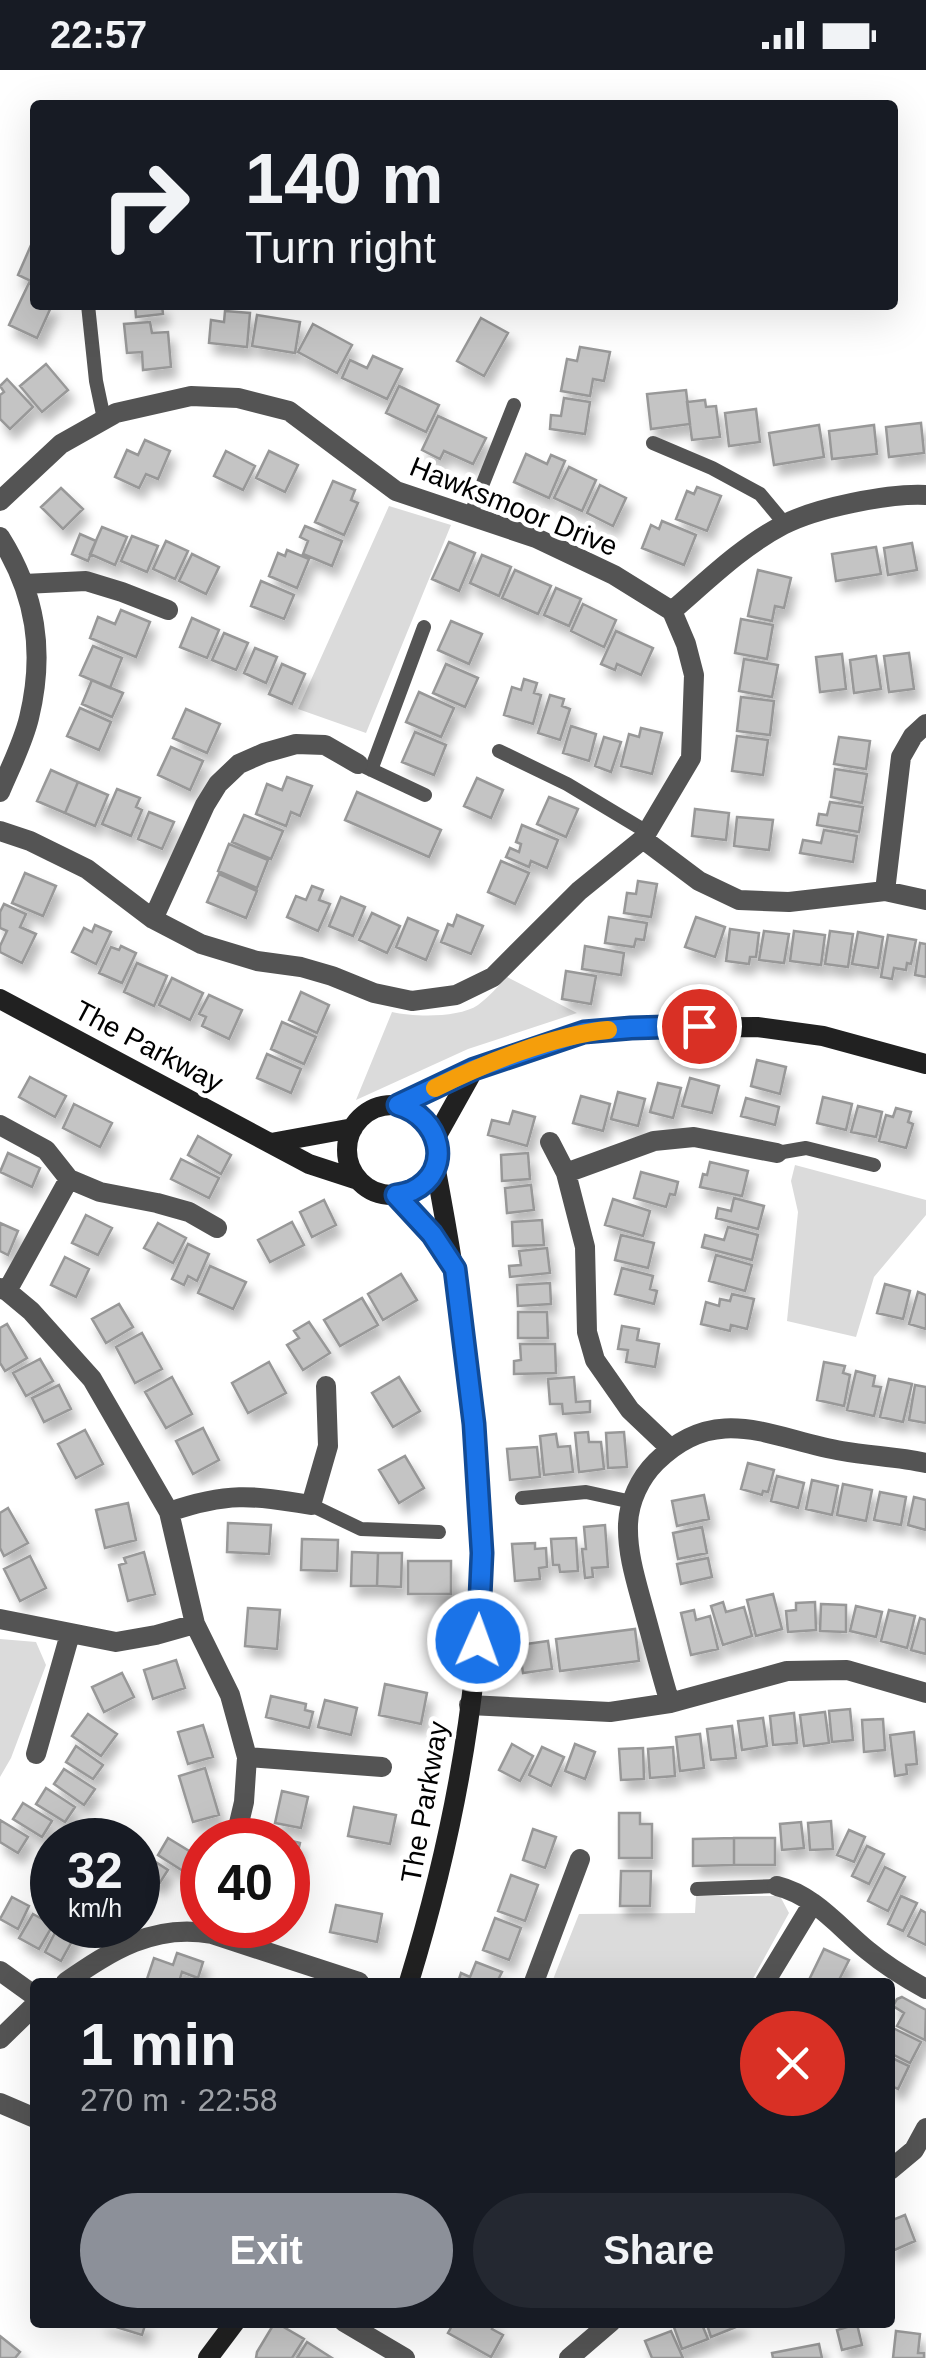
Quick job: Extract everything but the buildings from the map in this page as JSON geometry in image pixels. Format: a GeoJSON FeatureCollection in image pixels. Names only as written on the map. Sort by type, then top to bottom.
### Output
{"type":"FeatureCollection","features":[{"type":"Feature","properties":{"kind":"street","name":"Hawksmoor Drive"},"geometry":{"type":"LineString","coordinates":[[0,501],[61,444],[116,413],[190,396],[238,398],[289,412],[396,491],[536,538],[614,576],[672,611]]}},
{"type":"Feature","properties":{"kind":"street"},"geometry":{"type":"LineString","coordinates":[[0,831],[87,869],[153,918],[201,944],[332,976],[374,994],[412,1001],[456,994],[492,977],[579,891],[645,835],[691,758],[694,675],[672,611],[736,556],[785,524],[846,504],[926,495]]}},
{"type":"Feature","properties":{"kind":"street"},"geometry":{"type":"LineString","coordinates":[[0,536],[24,584],[37,628],[38,662],[28,720],[0,792]]}},
{"type":"Feature","properties":{"kind":"street"},"geometry":{"type":"LineString","coordinates":[[24,584],[86,581],[168,610]]}},
{"type":"Feature","properties":{"kind":"street"},"geometry":{"type":"LineString","coordinates":[[885,891],[901,757],[913,736],[926,724]]}},
{"type":"Feature","properties":{"kind":"street"},"geometry":{"type":"LineString","coordinates":[[153,918],[206,804],[218,784],[239,764],[264,752],[296,744],[325,746],[364,767]]}},
{"type":"Feature","properties":{"kind":"street"},"geometry":{"type":"LineString","coordinates":[[645,835],[700,881],[740,900],[789,902],[885,891],[926,900]]}},
{"type":"Feature","properties":{"kind":"street","name":"The Parkway"},"geometry":{"type":"LineString","coordinates":[[0,998],[308,1164],[358,1180]]}},
{"type":"Feature","properties":{"kind":"street"},"geometry":{"type":"LineString","coordinates":[[398,1105],[474,1069],[584,1032],[631,1028],[757,1027],[823,1036],[926,1064]]}},
{"type":"Feature","properties":{"kind":"street"},"geometry":{"type":"LineString","coordinates":[[436,1137],[474,1069]]}},
{"type":"Feature","properties":{"kind":"street"},"geometry":{"type":"LineString","coordinates":[[388,1105],[411,1109],[422,1116],[436,1137],[438,1151],[427,1180],[396,1195],[369,1190],[350,1169],[347,1155],[352,1128],[367,1112],[388,1105]]}},
{"type":"Feature","properties":{"kind":"street"},"geometry":{"type":"LineString","coordinates":[[0,1124],[46,1150],[68,1178],[100,1192],[189,1212],[218,1228]]}},
{"type":"Feature","properties":{"kind":"street"},"geometry":{"type":"LineString","coordinates":[[272,1142],[352,1128]]}},
{"type":"Feature","properties":{"kind":"street"},"geometry":{"type":"LineString","coordinates":[[566,1173],[654,1141],[694,1137],[777,1153]]}},
{"type":"Feature","properties":{"kind":"street"},"geometry":{"type":"LineString","coordinates":[[550,1142],[566,1173],[585,1247],[587,1332],[594,1360],[630,1410],[670,1448]]}},
{"type":"Feature","properties":{"kind":"street","name":"The Parkway"},"geometry":{"type":"LineString","coordinates":[[410,1978],[436,1890],[459,1780],[478,1641],[482,1553],[474,1424],[455,1269],[435,1165]]}},
{"type":"Feature","properties":{"kind":"street"},"geometry":{"type":"LineString","coordinates":[[68,1178],[4,1289],[31,1311],[92,1379],[169,1512],[195,1624],[230,1695],[247,1757],[240,1818]]}},
{"type":"Feature","properties":{"kind":"street","name":"The Parkway"},"geometry":{"type":"LineString","coordinates":[[396,1195],[432,1234],[455,1269]]}},
{"type":"Feature","properties":{"kind":"street"},"geometry":{"type":"LineString","coordinates":[[169,1512],[225,1497],[257,1496],[311,1505],[328,1446],[326,1386]]}},
{"type":"Feature","properties":{"kind":"street"},"geometry":{"type":"LineString","coordinates":[[670,1703],[630,1561],[628,1521],[634,1495],[652,1466],[670,1448],[690,1435],[720,1428],[765,1430],[839,1450],[926,1464]]}},
{"type":"Feature","properties":{"kind":"street"},"geometry":{"type":"LineString","coordinates":[[0,1618],[116,1642],[195,1624]]}},
{"type":"Feature","properties":{"kind":"street"},"geometry":{"type":"LineString","coordinates":[[36,1754],[70,1634]]}},
{"type":"Feature","properties":{"kind":"street"},"geometry":{"type":"LineString","coordinates":[[469,1706],[610,1712],[670,1703],[788,1671],[847,1670],[926,1693]]}},
{"type":"Feature","properties":{"kind":"street"},"geometry":{"type":"LineString","coordinates":[[247,1757],[382,1767]]}},
{"type":"Feature","properties":{"kind":"street"},"geometry":{"type":"LineString","coordinates":[[536,1978],[580,1859]]}},
{"type":"Feature","properties":{"kind":"street"},"geometry":{"type":"LineString","coordinates":[[777,1886],[813,1903],[869,1952],[926,1990]]}},
{"type":"Feature","properties":{"kind":"street"},"geometry":{"type":"LineString","coordinates":[[567,1895],[590,1902]]}},
{"type":"Feature","properties":{"kind":"street"},"geometry":{"type":"LineString","coordinates":[[767,1978],[813,1903]]}},
{"type":"Feature","properties":{"kind":"street"},"geometry":{"type":"LineString","coordinates":[[72,1978],[122,1947],[167,1931],[180,1931]]}},
{"type":"Feature","properties":{"kind":"street"},"geometry":{"type":"LineString","coordinates":[[264,1948],[348,1978]]}},
{"type":"Feature","properties":{"kind":"street"},"geometry":{"type":"LineString","coordinates":[[0,1971],[30,1992]]}},
{"type":"Feature","properties":{"kind":"street"},"geometry":{"type":"LineString","coordinates":[[0,2039],[30,2010]]}},
{"type":"Feature","properties":{"kind":"street"},"geometry":{"type":"LineString","coordinates":[[0,2103],[30,2116]]}},
{"type":"Feature","properties":{"kind":"street"},"geometry":{"type":"LineString","coordinates":[[895,2166],[914,2150],[926,2128]]}},
{"type":"Feature","properties":{"kind":"street"},"geometry":{"type":"LineString","coordinates":[[208,2358],[230,2328]]}},
{"type":"Feature","properties":{"kind":"street"},"geometry":{"type":"LineString","coordinates":[[350,2328],[376,2352],[405,2358]]}},
{"type":"Feature","properties":{"kind":"street"},"geometry":{"type":"LineString","coordinates":[[569,2358],[605,2328]]}},
{"type":"Feature","properties":{"kind":"lane"},"geometry":{"type":"LineString","coordinates":[[89,310],[104,419]]}},
{"type":"Feature","properties":{"kind":"lane"},"geometry":{"type":"LineString","coordinates":[[470,516],[514,405]]}},
{"type":"Feature","properties":{"kind":"lane"},"geometry":{"type":"LineString","coordinates":[[653,443],[760,494],[785,524]]}},
{"type":"Feature","properties":{"kind":"lane"},"geometry":{"type":"LineString","coordinates":[[424,627],[364,767],[425,794]]}},
{"type":"Feature","properties":{"kind":"lane"},"geometry":{"type":"LineString","coordinates":[[499,751],[567,784],[645,835]]}},
{"type":"Feature","properties":{"kind":"lane"},"geometry":{"type":"LineString","coordinates":[[777,1153],[806,1148],[874,1165]]}},
{"type":"Feature","properties":{"kind":"lane"},"geometry":{"type":"LineString","coordinates":[[522,1498],[586,1492],[632,1502]]}},
{"type":"Feature","properties":{"kind":"lane"},"geometry":{"type":"LineString","coordinates":[[311,1505],[361,1529],[439,1532]]}},
{"type":"Feature","properties":{"kind":"lane"},"geometry":{"type":"LineString","coordinates":[[696,1889],[777,1886]]}},
{"type":"Feature","properties":{"kind":"shaded area"},"geometry":{"type":"Polygon","coordinates":[[[389,506],[451,525],[366,733],[298,709],[389,506]]]}},
{"type":"Feature","properties":{"kind":"shaded area"},"geometry":{"type":"Polygon","coordinates":[[[507,977],[577,1013],[468,1049],[356,1100],[392,1012],[436,1015],[470,1009],[507,977]]]}},
{"type":"Feature","properties":{"kind":"shaded area"},"geometry":{"type":"Polygon","coordinates":[[[795,1165],[926,1200],[926,1215],[874,1277],[856,1337],[787,1321],[798,1212],[791,1181],[795,1165]]]}},
{"type":"Feature","properties":{"kind":"shaded area"},"geometry":{"type":"Polygon","coordinates":[[[0,1639],[36,1642],[46,1665],[0,1777],[0,1639]]]}},
{"type":"Feature","properties":{"kind":"shaded area"},"geometry":{"type":"Polygon","coordinates":[[[696,1896],[780,1896],[789,1913],[753,1978],[554,1978],[579,1914],[695,1913],[696,1896]]]}},
{"type":"Feature","properties":{"kind":"slow traffic"},"geometry":{"type":"LineString","coordinates":[[435,1088],[511,1056],[584,1032],[608,1030]]}},
{"type":"Feature","properties":{"kind":"route"},"geometry":{"type":"LineString","coordinates":[[478,1641],[482,1553],[474,1424],[455,1269],[432,1234],[396,1195],[427,1180],[438,1151],[436,1137],[422,1116],[398,1105],[474,1069],[584,1032],[699,1026]]}}]}
